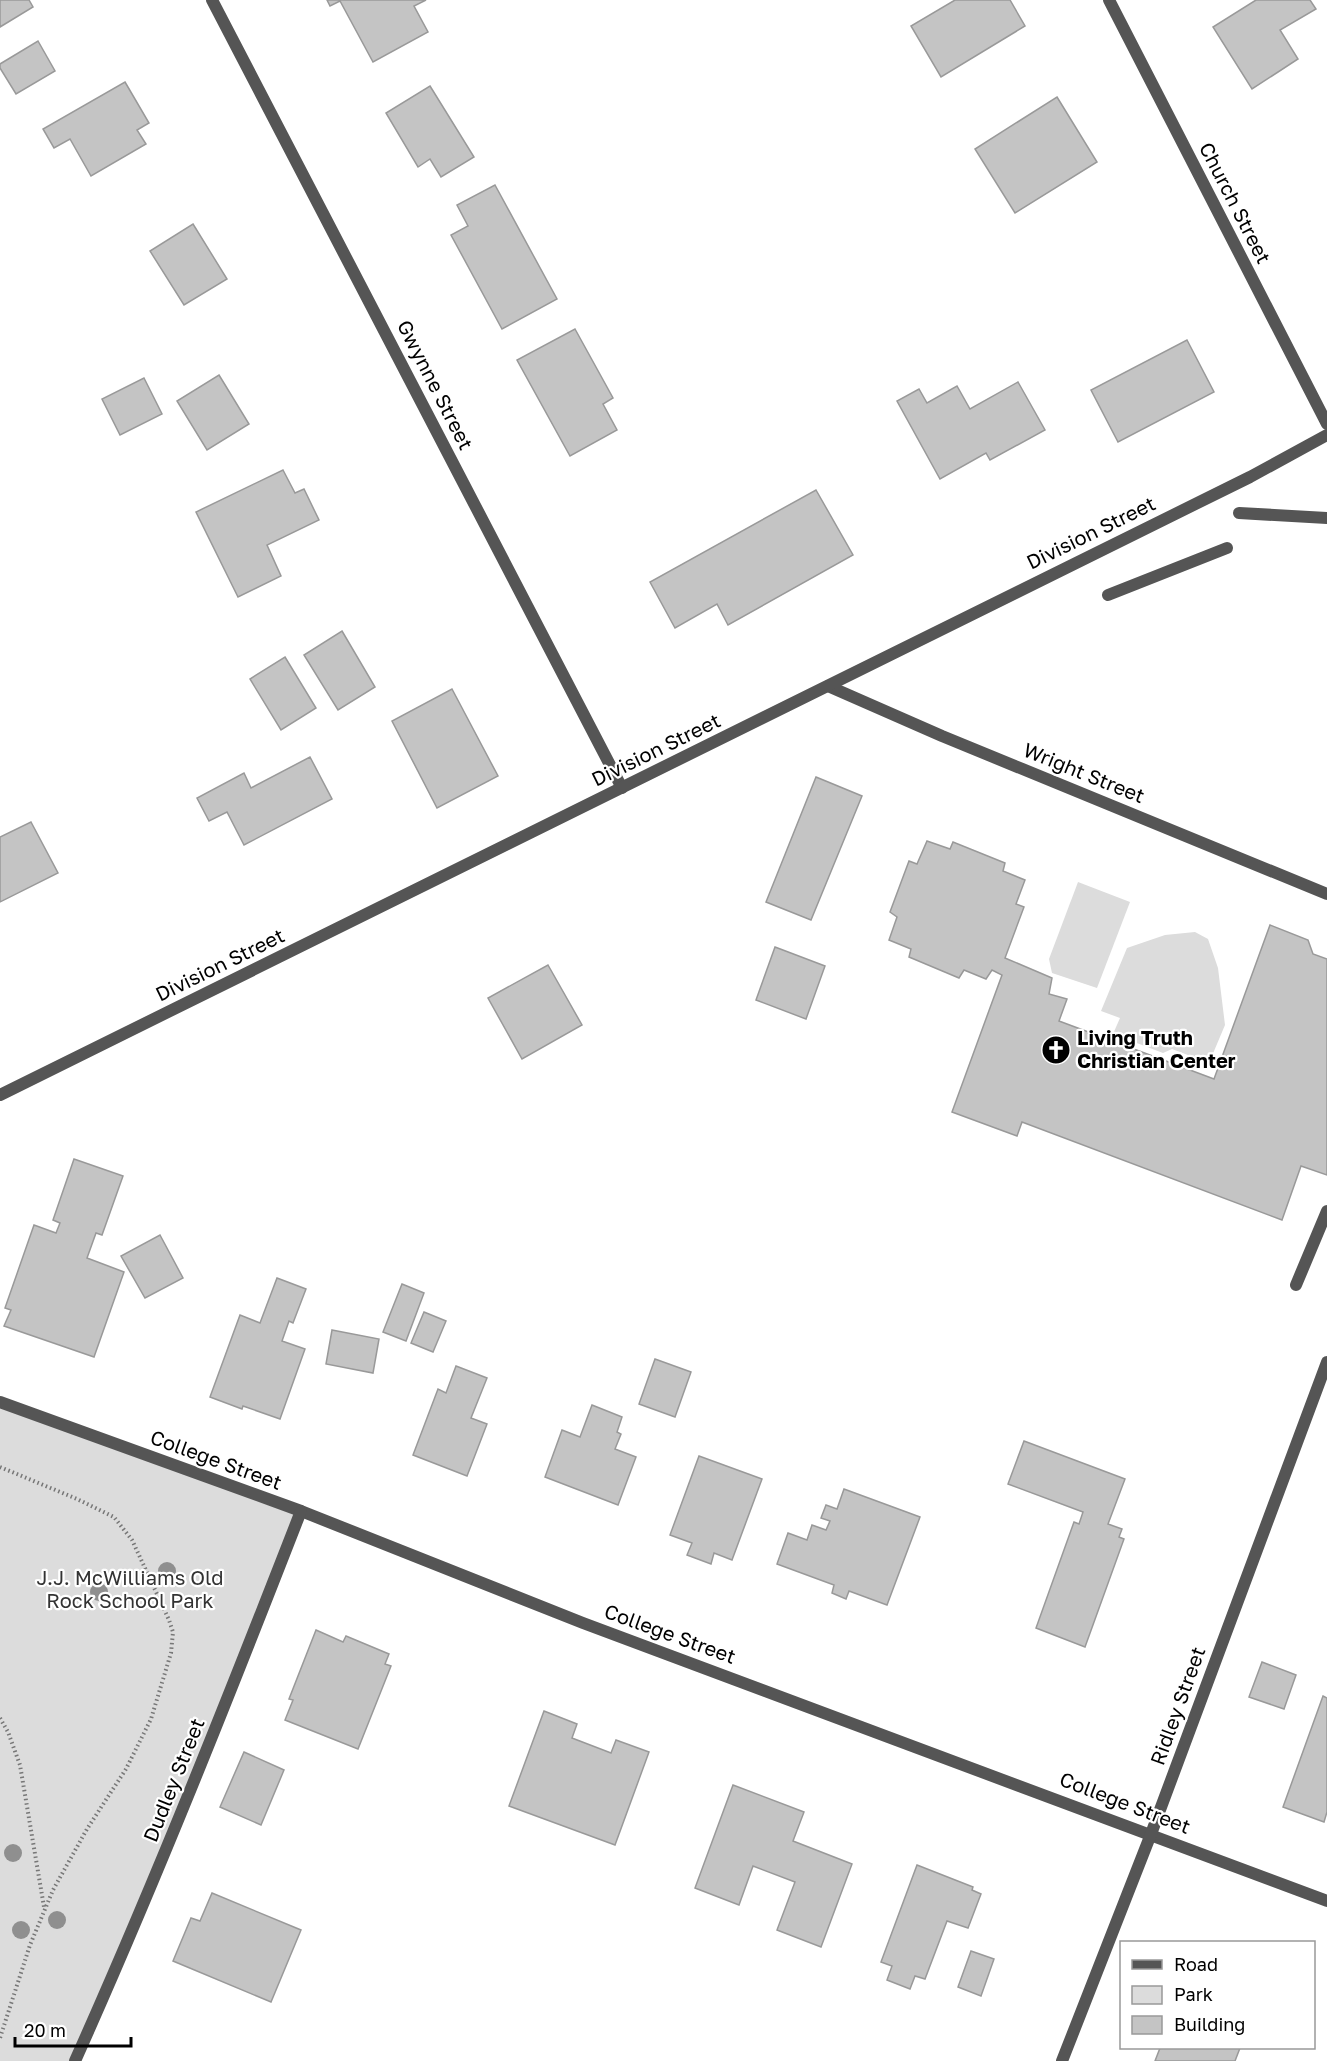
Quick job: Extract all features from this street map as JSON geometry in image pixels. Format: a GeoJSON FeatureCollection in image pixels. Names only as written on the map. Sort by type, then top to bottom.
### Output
{"type":"FeatureCollection","features":[{"type":"Feature","properties":{"kind":"street","name":"Gwynne Street"},"geometry":{"type":"LineString","coordinates":[[213,0],[622,788]]}},
{"type":"Feature","properties":{"kind":"street","name":"Church Street"},"geometry":{"type":"LineString","coordinates":[[1109,0],[1327,424]]}},
{"type":"Feature","properties":{"kind":"street","name":"Division Street"},"geometry":{"type":"LineString","coordinates":[[0,1095],[1250,477],[1327,435]]}},
{"type":"Feature","properties":{"kind":"street"},"geometry":{"type":"LineString","coordinates":[[1239,513],[1327,518]]}},
{"type":"Feature","properties":{"kind":"street"},"geometry":{"type":"LineString","coordinates":[[1108,596],[1227,548]]}},
{"type":"Feature","properties":{"kind":"street","name":"Wright Street"},"geometry":{"type":"LineString","coordinates":[[828,686],[942,736],[1327,894]]}},
{"type":"Feature","properties":{"kind":"street"},"geometry":{"type":"LineString","coordinates":[[1296,1285],[1327,1212]]}},
{"type":"Feature","properties":{"kind":"street","name":"Ridley Street"},"geometry":{"type":"LineString","coordinates":[[1062,2061],[1151,1834],[1327,1362]]}},
{"type":"Feature","properties":{"kind":"street","name":"College Street"},"geometry":{"type":"LineString","coordinates":[[0,1402],[301,1511],[584,1623],[1327,1901]]}},
{"type":"Feature","properties":{"kind":"street","name":"Dudley Street"},"geometry":{"type":"LineString","coordinates":[[75,2061],[126,1946],[225,1708],[301,1511]]}},
{"type":"Feature","properties":{"kind":"path"},"geometry":{"type":"LineString","coordinates":[[0,1467],[114,1517],[132,1540],[173,1632],[168,1666],[151,1719],[126,1769],[67,1862],[44,1908],[0,2038]]}},
{"type":"Feature","properties":{"kind":"path"},"geometry":{"type":"LineString","coordinates":[[0,1718],[8,1732],[20,1765],[44,1908]]}},
{"type":"Feature","properties":{"kind":"green space"},"geometry":{"type":"Polygon","coordinates":[[[1078,882],[1130,902],[1097,988],[1052,973],[1049,959],[1078,882]]]}},
{"type":"Feature","properties":{"kind":"green space"},"geometry":{"type":"Polygon","coordinates":[[[1195,932],[1208,939],[1218,968],[1225,1025],[1209,1063],[1172,1049],[1163,1053],[1113,1034],[1120,1018],[1101,1011],[1127,948],[1165,935],[1195,932]]]}},
{"type":"Feature","properties":{"kind":"green space","name":"J.J. McWilliams Old Rock School Park"},"geometry":{"type":"Polygon","coordinates":[[[0,1402],[301,1511],[75,2061],[0,2061],[0,1402]]]}},
{"type":"Feature","properties":{"kind":"building"},"geometry":{"type":"Polygon","coordinates":[[[0,0],[29,0],[33,7],[0,27],[0,0]]]}},
{"type":"Feature","properties":{"kind":"building"},"geometry":{"type":"Polygon","coordinates":[[[327,0],[426,0],[414,6],[428,32],[373,62],[340,1],[330,6],[327,0]]]}},
{"type":"Feature","properties":{"kind":"building"},"geometry":{"type":"Polygon","coordinates":[[[955,0],[1010,0],[1025,26],[941,77],[911,26],[955,0]]]}},
{"type":"Feature","properties":{"kind":"building"},"geometry":{"type":"Polygon","coordinates":[[[1256,0],[1310,0],[1316,9],[1280,30],[1298,59],[1252,89],[1213,27],[1256,0]]]}},
{"type":"Feature","properties":{"kind":"building"},"geometry":{"type":"Polygon","coordinates":[[[38,41],[55,71],[16,94],[0,68],[0,64],[38,41]]]}},
{"type":"Feature","properties":{"kind":"building"},"geometry":{"type":"Polygon","coordinates":[[[125,82],[149,123],[137,130],[146,144],[91,176],[70,139],[54,148],[43,129],[125,82]]]}},
{"type":"Feature","properties":{"kind":"building"},"geometry":{"type":"Polygon","coordinates":[[[430,86],[474,157],[441,177],[430,159],[418,167],[386,113],[430,86]]]}},
{"type":"Feature","properties":{"kind":"building"},"geometry":{"type":"Polygon","coordinates":[[[1057,97],[1097,162],[1015,213],[975,149],[1057,97]]]}},
{"type":"Feature","properties":{"kind":"building"},"geometry":{"type":"Polygon","coordinates":[[[495,185],[557,299],[502,329],[451,235],[468,226],[457,205],[495,185]]]}},
{"type":"Feature","properties":{"kind":"building"},"geometry":{"type":"Polygon","coordinates":[[[193,224],[227,279],[184,305],[150,251],[193,224]]]}},
{"type":"Feature","properties":{"kind":"building"},"geometry":{"type":"Polygon","coordinates":[[[575,329],[613,398],[603,404],[617,430],[570,456],[517,360],[575,329]]]}},
{"type":"Feature","properties":{"kind":"building"},"geometry":{"type":"Polygon","coordinates":[[[1187,340],[1214,392],[1118,442],[1091,390],[1187,340]]]}},
{"type":"Feature","properties":{"kind":"building"},"geometry":{"type":"Polygon","coordinates":[[[219,375],[249,424],[207,450],[177,401],[219,375]]]}},
{"type":"Feature","properties":{"kind":"building"},"geometry":{"type":"Polygon","coordinates":[[[144,378],[162,414],[120,435],[102,399],[144,378]]]}},
{"type":"Feature","properties":{"kind":"building"},"geometry":{"type":"Polygon","coordinates":[[[1018,382],[1045,430],[990,460],[986,453],[940,479],[897,401],[919,389],[927,403],[957,386],[970,409],[1018,382]]]}},
{"type":"Feature","properties":{"kind":"building"},"geometry":{"type":"Polygon","coordinates":[[[283,470],[295,493],[304,489],[319,520],[267,545],[281,576],[238,597],[196,512],[283,470]]]}},
{"type":"Feature","properties":{"kind":"building"},"geometry":{"type":"Polygon","coordinates":[[[816,490],[853,555],[728,625],[717,604],[675,628],[650,582],[816,490]]]}},
{"type":"Feature","properties":{"kind":"building"},"geometry":{"type":"Polygon","coordinates":[[[342,631],[375,687],[338,710],[304,655],[342,631]]]}},
{"type":"Feature","properties":{"kind":"building"},"geometry":{"type":"Polygon","coordinates":[[[285,657],[316,708],[281,730],[250,679],[285,657]]]}},
{"type":"Feature","properties":{"kind":"building"},"geometry":{"type":"Polygon","coordinates":[[[452,689],[498,776],[437,808],[392,721],[452,689]]]}},
{"type":"Feature","properties":{"kind":"building"},"geometry":{"type":"Polygon","coordinates":[[[310,757],[332,799],[244,845],[227,812],[209,821],[197,798],[244,773],[251,788],[310,757]]]}},
{"type":"Feature","properties":{"kind":"building"},"geometry":{"type":"Polygon","coordinates":[[[816,777],[862,796],[811,920],[766,902],[816,777]]]}},
{"type":"Feature","properties":{"kind":"building"},"geometry":{"type":"Polygon","coordinates":[[[31,822],[58,873],[0,902],[0,837],[31,822]]]}},
{"type":"Feature","properties":{"kind":"building","name":"Living Truth Christian Center"},"geometry":{"type":"Polygon","coordinates":[[[927,841],[950,849],[953,842],[1005,863],[1003,871],[1025,880],[1016,904],[1024,907],[1005,958],[1052,978],[1049,994],[1067,999],[1059,1021],[1214,1079],[1270,925],[1308,940],[1313,954],[1327,959],[1327,1175],[1301,1166],[1282,1220],[1022,1122],[1017,1136],[952,1112],[1002,975],[992,970],[986,979],[964,970],[959,978],[909,957],[911,949],[889,940],[897,917],[890,912],[909,861],[917,864],[927,841]]]}},
{"type":"Feature","properties":{"kind":"building"},"geometry":{"type":"Polygon","coordinates":[[[775,947],[825,966],[806,1019],[756,1000],[775,947]]]}},
{"type":"Feature","properties":{"kind":"building"},"geometry":{"type":"Polygon","coordinates":[[[548,965],[582,1025],[522,1059],[488,998],[548,965]]]}},
{"type":"Feature","properties":{"kind":"building"},"geometry":{"type":"Polygon","coordinates":[[[74,1159],[123,1176],[102,1235],[96,1233],[87,1258],[124,1272],[94,1357],[4,1326],[11,1310],[5,1308],[34,1225],[56,1233],[60,1223],[53,1220],[74,1159]]]}},
{"type":"Feature","properties":{"kind":"building"},"geometry":{"type":"Polygon","coordinates":[[[160,1235],[183,1278],[145,1298],[121,1256],[160,1235]]]}},
{"type":"Feature","properties":{"kind":"building"},"geometry":{"type":"Polygon","coordinates":[[[277,1278],[306,1289],[293,1323],[289,1321],[282,1341],[305,1349],[280,1419],[243,1406],[242,1409],[210,1397],[240,1315],[260,1323],[277,1278]]]}},
{"type":"Feature","properties":{"kind":"building"},"geometry":{"type":"Polygon","coordinates":[[[402,1284],[424,1293],[406,1341],[383,1332],[402,1284]]]}},
{"type":"Feature","properties":{"kind":"building"},"geometry":{"type":"Polygon","coordinates":[[[424,1312],[446,1321],[433,1352],[411,1343],[424,1312]]]}},
{"type":"Feature","properties":{"kind":"building"},"geometry":{"type":"Polygon","coordinates":[[[332,1330],[379,1339],[373,1373],[326,1364],[332,1330]]]}},
{"type":"Feature","properties":{"kind":"building"},"geometry":{"type":"Polygon","coordinates":[[[655,1359],[691,1372],[675,1417],[639,1404],[655,1359]]]}},
{"type":"Feature","properties":{"kind":"building"},"geometry":{"type":"Polygon","coordinates":[[[456,1366],[487,1378],[471,1418],[487,1424],[467,1476],[413,1455],[438,1389],[446,1393],[456,1366]]]}},
{"type":"Feature","properties":{"kind":"building"},"geometry":{"type":"Polygon","coordinates":[[[592,1405],[622,1417],[617,1432],[621,1434],[615,1449],[636,1457],[618,1505],[545,1477],[562,1430],[580,1437],[592,1405]]]}},
{"type":"Feature","properties":{"kind":"building"},"geometry":{"type":"Polygon","coordinates":[[[1024,1441],[1125,1479],[1108,1524],[1122,1529],[1119,1537],[1124,1539],[1085,1647],[1036,1628],[1074,1522],[1079,1524],[1083,1512],[1008,1484],[1024,1441]]]}},
{"type":"Feature","properties":{"kind":"building"},"geometry":{"type":"Polygon","coordinates":[[[699,1456],[762,1479],[732,1560],[714,1553],[711,1564],[687,1555],[692,1543],[670,1535],[699,1456]]]}},
{"type":"Feature","properties":{"kind":"building"},"geometry":{"type":"Polygon","coordinates":[[[844,1489],[920,1517],[887,1605],[849,1591],[846,1599],[832,1593],[834,1585],[777,1564],[788,1533],[807,1540],[812,1525],[826,1530],[830,1521],[821,1518],[826,1505],[837,1509],[844,1489]]]}},
{"type":"Feature","properties":{"kind":"building"},"geometry":{"type":"Polygon","coordinates":[[[316,1630],[343,1642],[346,1636],[389,1654],[385,1664],[391,1666],[358,1749],[285,1720],[293,1700],[289,1699],[316,1630]]]}},
{"type":"Feature","properties":{"kind":"building"},"geometry":{"type":"Polygon","coordinates":[[[1262,1662],[1296,1675],[1284,1709],[1249,1697],[1262,1662]]]}},
{"type":"Feature","properties":{"kind":"building"},"geometry":{"type":"Polygon","coordinates":[[[1323,1696],[1327,1698],[1327,1812],[1324,1822],[1283,1807],[1323,1696]]]}},
{"type":"Feature","properties":{"kind":"building"},"geometry":{"type":"Polygon","coordinates":[[[544,1711],[577,1724],[572,1738],[611,1753],[616,1740],[649,1752],[615,1845],[509,1806],[544,1711]]]}},
{"type":"Feature","properties":{"kind":"building"},"geometry":{"type":"Polygon","coordinates":[[[244,1752],[284,1770],[261,1825],[220,1807],[244,1752]]]}},
{"type":"Feature","properties":{"kind":"building"},"geometry":{"type":"Polygon","coordinates":[[[733,1785],[804,1812],[793,1841],[852,1864],[821,1947],[777,1930],[795,1882],[753,1866],[739,1905],[695,1888],[733,1785]]]}},
{"type":"Feature","properties":{"kind":"building"},"geometry":{"type":"Polygon","coordinates":[[[917,1865],[973,1887],[972,1890],[981,1894],[968,1928],[947,1921],[925,1979],[915,1976],[910,1989],[887,1980],[892,1966],[881,1962],[917,1865]]]}},
{"type":"Feature","properties":{"kind":"building"},"geometry":{"type":"Polygon","coordinates":[[[212,1893],[301,1930],[271,2002],[173,1961],[191,1918],[200,1921],[212,1893]]]}},
{"type":"Feature","properties":{"kind":"building"},"geometry":{"type":"Polygon","coordinates":[[[971,1951],[994,1959],[981,1996],[958,1987],[971,1951]]]}},
{"type":"Feature","properties":{"kind":"building"},"geometry":{"type":"Polygon","coordinates":[[[1160,2049],[1240,2049],[1235,2061],[1155,2061],[1160,2049]]]}},
{"type":"Feature","properties":{"kind":"place","name":"Living Truth Christian Center"},"geometry":{"type":"Point","coordinates":[1056,1050]}}]}
